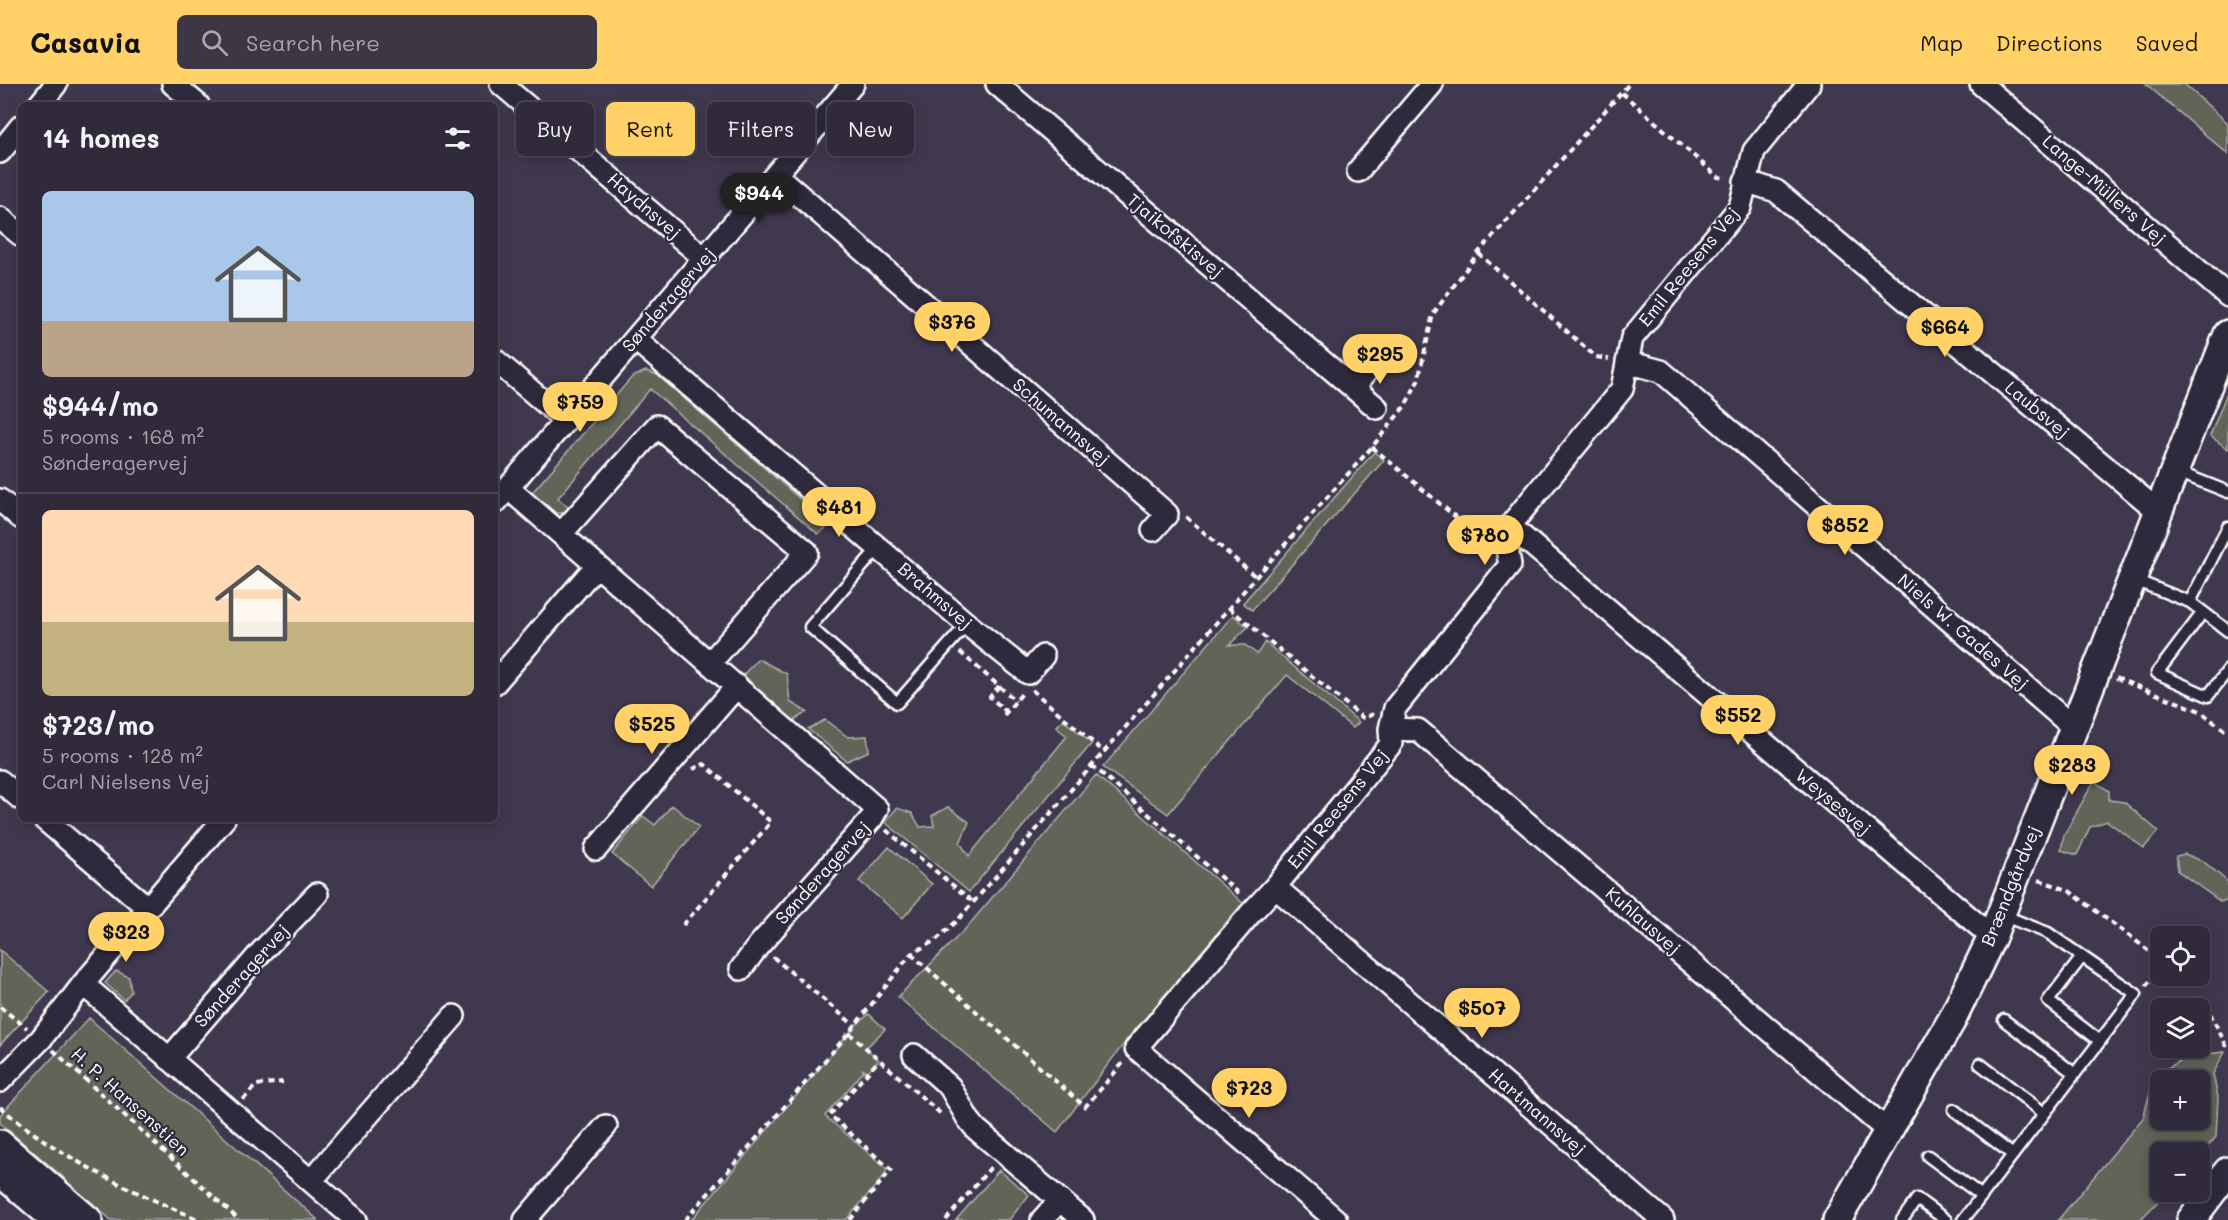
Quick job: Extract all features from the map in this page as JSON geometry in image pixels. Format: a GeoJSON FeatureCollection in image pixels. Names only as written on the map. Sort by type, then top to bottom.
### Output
{"type":"FeatureCollection","features":[{"type":"Feature","properties":{"kind":"street"},"geometry":{"type":"LineString","coordinates":[[41,102],[56,84]]}},
{"type":"Feature","properties":{"kind":"street"},"geometry":{"type":"LineString","coordinates":[[173,84],[194,102]]}},
{"type":"Feature","properties":{"kind":"street","name":"Haydnsvej"},"geometry":{"type":"LineString","coordinates":[[501,84],[704,258]]}},
{"type":"Feature","properties":{"kind":"street","name":"Tjaikofskisvej"},"geometry":{"type":"LineString","coordinates":[[997,84],[1377,408]]}},
{"type":"Feature","properties":{"kind":"street"},"geometry":{"type":"LineString","coordinates":[[1358,171],[1432,84]]}},
{"type":"Feature","properties":{"kind":"street","name":"Emil Reesens Vej"},"geometry":{"type":"LineString","coordinates":[[1136,1048],[1255,907],[1275,887],[1391,744],[1390,729],[1395,708],[1510,565],[1507,530],[1622,389],[1632,338],[1740,207],[1754,151],[1809,84]]}},
{"type":"Feature","properties":{"kind":"street","name":"Lange-Müllers Vej"},"geometry":{"type":"LineString","coordinates":[[1981,84],[2228,296]]}},
{"type":"Feature","properties":{"kind":"street","name":"Sønderagervej"},"geometry":{"type":"LineString","coordinates":[[741,969],[759,945],[872,818],[877,808],[561,534],[501,495],[776,175],[842,88]]}},
{"type":"Feature","properties":{"kind":"street"},"geometry":{"type":"LineString","coordinates":[[0,152],[18,130]]}},
{"type":"Feature","properties":{"kind":"street","name":"Schumannsvej"},"geometry":{"type":"LineString","coordinates":[[776,175],[1167,514]]}},
{"type":"Feature","properties":{"kind":"street","name":"Laubsvej"},"geometry":{"type":"LineString","coordinates":[[1745,181],[1776,191],[2158,511]]}},
{"type":"Feature","properties":{"kind":"street"},"geometry":{"type":"LineString","coordinates":[[0,218],[18,233]]}},
{"type":"Feature","properties":{"kind":"street","name":"Brændgårdvej"},"geometry":{"type":"LineString","coordinates":[[1837,1220],[1953,1018],[1996,926],[2228,334]]}},
{"type":"Feature","properties":{"kind":"street","name":"Brahmsvej"},"geometry":{"type":"LineString","coordinates":[[635,339],[967,624],[1028,673]]}},
{"type":"Feature","properties":{"kind":"street"},"geometry":{"type":"LineString","coordinates":[[1354,388],[1376,358]]}},
{"type":"Feature","properties":{"kind":"street","name":"Niels W. Gades Vej"},"geometry":{"type":"LineString","coordinates":[[1627,362],[1661,371],[2074,728]]}},
{"type":"Feature","properties":{"kind":"street"},"geometry":{"type":"LineString","coordinates":[[498,363],[565,420]]}},
{"type":"Feature","properties":{"kind":"street"},"geometry":{"type":"LineString","coordinates":[[561,534],[657,426],[807,552],[710,663]]}},
{"type":"Feature","properties":{"kind":"street"},"geometry":{"type":"LineString","coordinates":[[0,500],[18,515]]}},
{"type":"Feature","properties":{"kind":"street"},"geometry":{"type":"LineString","coordinates":[[1153,530],[1167,514]]}},
{"type":"Feature","properties":{"kind":"street","name":"Weysesvej"},"geometry":{"type":"LineString","coordinates":[[1507,530],[1996,926]]}},
{"type":"Feature","properties":{"kind":"street"},"geometry":{"type":"LineString","coordinates":[[498,680],[597,565]]}},
{"type":"Feature","properties":{"kind":"street"},"geometry":{"type":"LineString","coordinates":[[1028,673],[1043,656]]}},
{"type":"Feature","properties":{"kind":"street"},"geometry":{"type":"LineString","coordinates":[[596,849],[736,686]]}},
{"type":"Feature","properties":{"kind":"street","name":"Kuhlausvej"},"geometry":{"type":"LineString","coordinates":[[1390,729],[1418,730],[1888,1131]]}},
{"type":"Feature","properties":{"kind":"street"},"geometry":{"type":"LineString","coordinates":[[0,781],[18,796]]}},
{"type":"Feature","properties":{"kind":"street"},"geometry":{"type":"LineString","coordinates":[[48,822],[148,908]]}},
{"type":"Feature","properties":{"kind":"street"},"geometry":{"type":"LineString","coordinates":[[0,1081],[41,1039],[83,984],[221,822]]}},
{"type":"Feature","properties":{"kind":"street","name":"Hartmannsvej"},"geometry":{"type":"LineString","coordinates":[[1275,887],[1663,1220]]}},
{"type":"Feature","properties":{"kind":"street","name":"Sønderagervej"},"geometry":{"type":"LineString","coordinates":[[169,1059],[262,951],[316,894]]}},
{"type":"Feature","properties":{"kind":"street"},"geometry":{"type":"LineString","coordinates":[[83,984],[356,1220]]}},
{"type":"Feature","properties":{"kind":"street"},"geometry":{"type":"LineString","coordinates":[[311,1181],[454,1016]]}},
{"type":"Feature","properties":{"kind":"street"},"geometry":{"type":"LineString","coordinates":[[1136,1048],[1336,1220]]}},
{"type":"Feature","properties":{"kind":"street"},"geometry":{"type":"LineString","coordinates":[[914,1055],[950,1087],[971,1124],[1083,1220]]}},
{"type":"Feature","properties":{"kind":"street"},"geometry":{"type":"LineString","coordinates":[[525,1220],[606,1126]]}},
{"type":"Feature","properties":{"kind":"street"},"geometry":{"type":"LineString","coordinates":[[0,1144],[88,1220]]}},
{"type":"Feature","properties":{"kind":"street"},"geometry":{"type":"LineString","coordinates":[[2191,1220],[2228,1171]]}},
{"type":"Feature","properties":{"kind":"street"},"geometry":{"type":"LineString","coordinates":[[0,1172],[56,1220]]}},
{"type":"Feature","properties":{"kind":"street"},"geometry":{"type":"LineString","coordinates":[[1042,1220],[1060,1200]]}},
{"type":"Feature","properties":{"kind":"lane"},"geometry":{"type":"LineString","coordinates":[[2174,471],[2228,492]]}},
{"type":"Feature","properties":{"kind":"lane"},"geometry":{"type":"LineString","coordinates":[[2190,602],[2228,526]]}},
{"type":"Feature","properties":{"kind":"lane"},"geometry":{"type":"LineString","coordinates":[[879,547],[810,627],[897,703],[967,624]]}},
{"type":"Feature","properties":{"kind":"lane"},"geometry":{"type":"LineString","coordinates":[[2132,579],[2190,602],[2228,631]]}},
{"type":"Feature","properties":{"kind":"lane"},"geometry":{"type":"LineString","coordinates":[[2203,612],[2157,672],[2208,696],[2228,670]]}},
{"type":"Feature","properties":{"kind":"lane"},"geometry":{"type":"LineString","coordinates":[[1963,1220],[2136,994],[2048,933],[1996,926]]}},
{"type":"Feature","properties":{"kind":"lane"},"geometry":{"type":"LineString","coordinates":[[2082,957],[2048,1001],[2100,1041]]}},
{"type":"Feature","properties":{"kind":"lane"},"geometry":{"type":"LineString","coordinates":[[2004,1020],[2075,1074]]}},
{"type":"Feature","properties":{"kind":"lane"},"geometry":{"type":"LineString","coordinates":[[1980,1064],[2044,1113]]}},
{"type":"Feature","properties":{"kind":"lane"},"geometry":{"type":"LineString","coordinates":[[1954,1110],[2013,1155]]}},
{"type":"Feature","properties":{"kind":"lane"},"geometry":{"type":"LineString","coordinates":[[1928,1156],[1982,1196]]}},
{"type":"Feature","properties":{"kind":"lane"},"geometry":{"type":"LineString","coordinates":[[1902,1220],[1917,1199],[1946,1220]]}},
{"type":"Feature","properties":{"kind":"path"},"geometry":{"type":"LineString","coordinates":[[685,1220],[855,1026],[912,954],[936,940],[957,921],[1372,447],[1405,406],[1418,381],[1433,314],[1478,253],[1629,84]]}},
{"type":"Feature","properties":{"kind":"path"},"geometry":{"type":"LineString","coordinates":[[1622,93],[1718,177],[1745,181]]}},
{"type":"Feature","properties":{"kind":"path"},"geometry":{"type":"LineString","coordinates":[[1478,253],[1596,357],[1627,362]]}},
{"type":"Feature","properties":{"kind":"path"},"geometry":{"type":"LineString","coordinates":[[1372,447],[1482,539],[1507,530]]}},
{"type":"Feature","properties":{"kind":"path"},"geometry":{"type":"LineString","coordinates":[[1167,514],[1183,515],[1256,577]]}},
{"type":"Feature","properties":{"kind":"path"},"geometry":{"type":"LineString","coordinates":[[1229,608],[1363,718],[1395,708]]}},
{"type":"Feature","properties":{"kind":"path"},"geometry":{"type":"LineString","coordinates":[[949,644],[1016,701]]}},
{"type":"Feature","properties":{"kind":"path"},"geometry":{"type":"LineString","coordinates":[[2096,670],[2200,711],[2228,733]]}},
{"type":"Feature","properties":{"kind":"path"},"geometry":{"type":"LineString","coordinates":[[1028,673],[1032,690],[1104,752]]}},
{"type":"Feature","properties":{"kind":"path"},"geometry":{"type":"LineString","coordinates":[[999,686],[990,697],[1006,713],[1012,705]]}},
{"type":"Feature","properties":{"kind":"path"},"geometry":{"type":"LineString","coordinates":[[682,925],[771,822],[704,764],[685,772]]}},
{"type":"Feature","properties":{"kind":"path"},"geometry":{"type":"LineString","coordinates":[[1092,765],[1255,907]]}},
{"type":"Feature","properties":{"kind":"path"},"geometry":{"type":"LineString","coordinates":[[872,818],[973,902]]}},
{"type":"Feature","properties":{"kind":"path"},"geometry":{"type":"LineString","coordinates":[[2017,872],[2068,890],[2150,952]]}},
{"type":"Feature","properties":{"kind":"path"},"geometry":{"type":"LineString","coordinates":[[759,945],[855,1026]]}},
{"type":"Feature","properties":{"kind":"path"},"geometry":{"type":"LineString","coordinates":[[912,954],[1085,1107],[1136,1048]]}},
{"type":"Feature","properties":{"kind":"path"},"geometry":{"type":"LineString","coordinates":[[2136,994],[2150,982]]}},
{"type":"Feature","properties":{"kind":"path","name":"H. P. Hansenstien"},"geometry":{"type":"LineString","coordinates":[[0,1007],[41,1039],[238,1220]]}},
{"type":"Feature","properties":{"kind":"path"},"geometry":{"type":"LineString","coordinates":[[2210,1014],[2228,1049]]}},
{"type":"Feature","properties":{"kind":"path"},"geometry":{"type":"LineString","coordinates":[[849,1033],[946,1118]]}},
{"type":"Feature","properties":{"kind":"path"},"geometry":{"type":"LineString","coordinates":[[850,1220],[891,1170],[830,1115],[879,1060]]}},
{"type":"Feature","properties":{"kind":"path"},"geometry":{"type":"LineString","coordinates":[[233,1113],[256,1085],[283,1082]]}},
{"type":"Feature","properties":{"kind":"path"},"geometry":{"type":"LineString","coordinates":[[0,1107],[25,1128],[72,1159],[130,1190],[200,1220]]}},
{"type":"Feature","properties":{"kind":"path"},"geometry":{"type":"LineString","coordinates":[[946,1220],[1003,1153]]}},
{"type":"Feature","properties":{"kind":"green space"},"geometry":{"type":"Polygon","coordinates":[[[2146,84],[2184,84],[2228,123],[2228,154],[2146,84]]]}},
{"type":"Feature","properties":{"kind":"green space"},"geometry":{"type":"Polygon","coordinates":[[[646,371],[657,375],[830,525],[818,534],[650,389],[558,498],[571,510],[553,513],[544,508],[530,495],[632,377],[646,371]]]}},
{"type":"Feature","properties":{"kind":"green space"},"geometry":{"type":"Polygon","coordinates":[[[2228,390],[2228,449],[2210,436],[2228,390]]]}},
{"type":"Feature","properties":{"kind":"green space"},"geometry":{"type":"Polygon","coordinates":[[[1374,452],[1384,460],[1252,610],[1243,603],[1374,452]]]}},
{"type":"Feature","properties":{"kind":"green space"},"geometry":{"type":"Polygon","coordinates":[[[1233,615],[1248,627],[1229,645],[1245,645],[1257,654],[1265,642],[1359,722],[1353,728],[1287,675],[1168,814],[1103,767],[1233,615]]]}},
{"type":"Feature","properties":{"kind":"green space"},"geometry":{"type":"Polygon","coordinates":[[[758,659],[787,674],[790,702],[807,712],[793,721],[743,675],[758,659]]]}},
{"type":"Feature","properties":{"kind":"green space"},"geometry":{"type":"Polygon","coordinates":[[[825,720],[848,737],[867,736],[869,751],[847,761],[808,729],[825,720]]]}},
{"type":"Feature","properties":{"kind":"green space"},"geometry":{"type":"Polygon","coordinates":[[[1063,720],[1092,743],[969,892],[885,822],[897,808],[912,813],[920,827],[934,826],[932,816],[948,807],[969,822],[960,843],[969,856],[1067,736],[1056,727],[1063,720]]]}},
{"type":"Feature","properties":{"kind":"green space"},"geometry":{"type":"Polygon","coordinates":[[[1096,775],[1244,904],[1119,1050],[1057,1132],[898,997],[968,926],[1096,775]]]}},
{"type":"Feature","properties":{"kind":"green space"},"geometry":{"type":"Polygon","coordinates":[[[2094,781],[2109,791],[2109,800],[2124,802],[2158,831],[2144,848],[2107,821],[2090,827],[2077,855],[2061,850],[2064,835],[2094,781]]]}},
{"type":"Feature","properties":{"kind":"green space"},"geometry":{"type":"Polygon","coordinates":[[[672,805],[699,827],[651,886],[612,854],[643,816],[655,825],[672,805]]]}},
{"type":"Feature","properties":{"kind":"green space"},"geometry":{"type":"Polygon","coordinates":[[[889,847],[932,884],[903,918],[859,881],[889,847]]]}},
{"type":"Feature","properties":{"kind":"green space"},"geometry":{"type":"Polygon","coordinates":[[[2185,854],[2204,862],[2228,882],[2228,899],[2221,902],[2178,871],[2176,856],[2185,854]]]}},
{"type":"Feature","properties":{"kind":"green space"},"geometry":{"type":"Polygon","coordinates":[[[0,950],[49,992],[0,1045],[0,950]]]}},
{"type":"Feature","properties":{"kind":"green space"},"geometry":{"type":"Polygon","coordinates":[[[116,971],[129,977],[131,992],[124,1000],[105,983],[116,971]]]}},
{"type":"Feature","properties":{"kind":"green space"},"geometry":{"type":"Polygon","coordinates":[[[869,1014],[885,1029],[866,1048],[879,1060],[867,1072],[862,1069],[864,1071],[825,1116],[886,1168],[886,1174],[846,1220],[691,1220],[855,1026],[869,1014]]]}},
{"type":"Feature","properties":{"kind":"green space"},"geometry":{"type":"Polygon","coordinates":[[[89,1018],[318,1220],[111,1220],[89,1200],[80,1198],[63,1177],[0,1123],[0,1115],[89,1018]]]}},
{"type":"Feature","properties":{"kind":"green space"},"geometry":{"type":"Polygon","coordinates":[[[2225,1052],[2213,1074],[2218,1097],[2216,1137],[2210,1144],[2210,1142],[2150,1142],[2150,1202],[2157,1202],[2140,1220],[2058,1220],[2143,1118],[2150,1093],[2150,1130],[2210,1130],[2210,1070],[2164,1070],[2185,1058],[2210,1058],[2210,1054],[2225,1052]]]}},
{"type":"Feature","properties":{"kind":"green space"},"geometry":{"type":"Polygon","coordinates":[[[999,1170],[1029,1195],[1009,1220],[956,1220],[999,1170]]]}}]}
